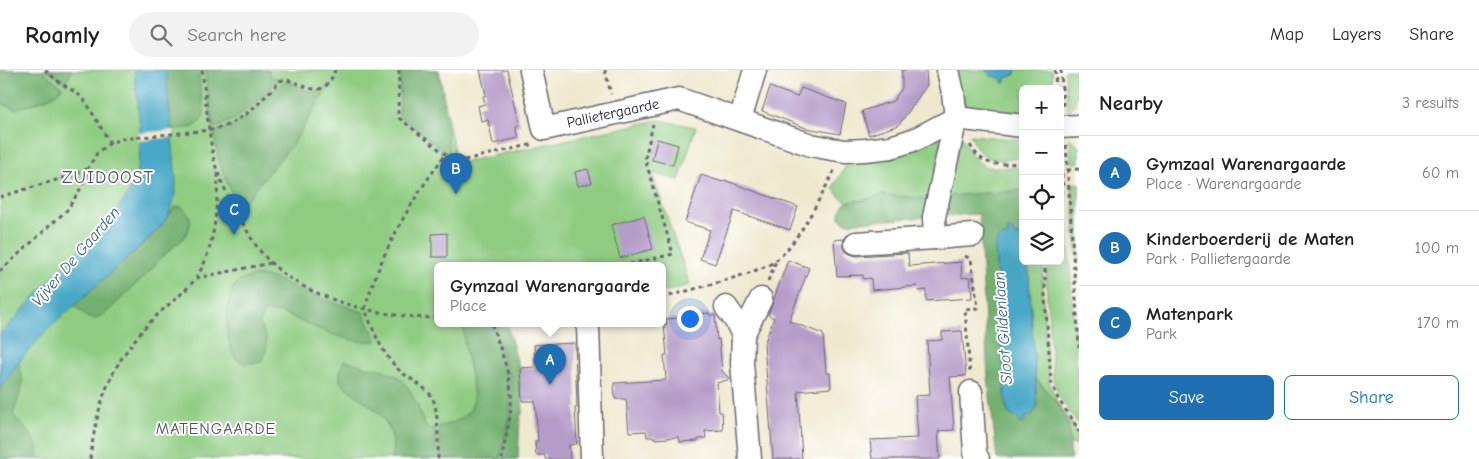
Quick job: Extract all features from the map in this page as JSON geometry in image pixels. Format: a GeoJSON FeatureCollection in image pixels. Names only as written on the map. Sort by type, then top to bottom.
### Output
{"type":"FeatureCollection","features":[{"type":"Feature","properties":{"kind":"street"},"geometry":{"type":"LineString","coordinates":[[531,70],[544,128]]}},
{"type":"Feature","properties":{"kind":"street"},"geometry":{"type":"LineString","coordinates":[[740,120],[756,70]]}},
{"type":"Feature","properties":{"kind":"street"},"geometry":{"type":"LineString","coordinates":[[935,238],[934,217],[956,118],[948,70]]}},
{"type":"Feature","properties":{"kind":"street","name":"Pallietergaarde"},"geometry":{"type":"LineString","coordinates":[[544,128],[679,99],[811,145],[845,150],[878,150],[904,144],[956,118]]}},
{"type":"Feature","properties":{"kind":"street"},"geometry":{"type":"LineString","coordinates":[[956,118],[1019,126]]}},
{"type":"Feature","properties":{"kind":"street"},"geometry":{"type":"LineString","coordinates":[[856,243],[935,238],[968,245]]}},
{"type":"Feature","properties":{"kind":"street"},"geometry":{"type":"LineString","coordinates":[[742,335],[761,299]]}},
{"type":"Feature","properties":{"kind":"street"},"geometry":{"type":"LineString","coordinates":[[726,308],[736,321],[742,335],[742,363],[750,459]]}},
{"type":"Feature","properties":{"kind":"street"},"geometry":{"type":"LineString","coordinates":[[588,327],[592,459]]}},
{"type":"Feature","properties":{"kind":"street"},"geometry":{"type":"LineString","coordinates":[[971,392],[975,453],[978,459]]}},
{"type":"Feature","properties":{"kind":"path"},"geometry":{"type":"LineString","coordinates":[[45,70],[60,83],[77,93],[86,102],[110,143]]}},
{"type":"Feature","properties":{"kind":"path"},"geometry":{"type":"LineString","coordinates":[[202,70],[214,161],[243,224],[270,263],[285,275],[324,295],[365,308],[408,317],[434,318]]}},
{"type":"Feature","properties":{"kind":"path"},"geometry":{"type":"LineString","coordinates":[[0,271],[67,210],[81,188],[88,168],[97,153],[110,143],[129,138],[210,130],[228,125],[245,115],[284,80],[311,89],[318,88],[328,82],[335,70]]}},
{"type":"Feature","properties":{"kind":"path"},"geometry":{"type":"LineString","coordinates":[[399,70],[399,118],[454,160],[464,160],[545,142],[544,128]]}},
{"type":"Feature","properties":{"kind":"path"},"geometry":{"type":"LineString","coordinates":[[605,70],[615,113]]}},
{"type":"Feature","properties":{"kind":"path"},"geometry":{"type":"LineString","coordinates":[[1055,70],[1056,85]]}},
{"type":"Feature","properties":{"kind":"path"},"geometry":{"type":"LineString","coordinates":[[1061,70],[1068,127]]}},
{"type":"Feature","properties":{"kind":"path"},"geometry":{"type":"LineString","coordinates":[[639,262],[673,254],[645,159],[657,104]]}},
{"type":"Feature","properties":{"kind":"path"},"geometry":{"type":"LineString","coordinates":[[956,118],[975,153],[985,161],[998,164],[1019,163]]}},
{"type":"Feature","properties":{"kind":"path"},"geometry":{"type":"LineString","coordinates":[[666,297],[743,275],[776,261],[802,228],[845,150]]}},
{"type":"Feature","properties":{"kind":"path"},"geometry":{"type":"LineString","coordinates":[[438,459],[433,400],[428,392],[406,376],[389,358],[372,327],[365,308],[377,275],[400,225],[420,190],[445,155]]}},
{"type":"Feature","properties":{"kind":"path"},"geometry":{"type":"LineString","coordinates":[[0,197],[76,174],[88,168]]}},
{"type":"Feature","properties":{"kind":"path"},"geometry":{"type":"LineString","coordinates":[[1079,169],[1068,170],[1077,278],[1079,347]]}},
{"type":"Feature","properties":{"kind":"path"},"geometry":{"type":"LineString","coordinates":[[90,459],[98,410],[114,368],[135,338],[196,278],[207,252],[215,220],[218,172]]}},
{"type":"Feature","properties":{"kind":"path"},"geometry":{"type":"LineString","coordinates":[[968,245],[978,308],[965,309],[971,392]]}},
{"type":"Feature","properties":{"kind":"path"},"geometry":{"type":"LineString","coordinates":[[196,278],[270,263]]}},
{"type":"Feature","properties":{"kind":"path"},"geometry":{"type":"LineString","coordinates":[[1044,265],[1051,381],[1058,399],[1079,432]]}},
{"type":"Feature","properties":{"kind":"path"},"geometry":{"type":"LineString","coordinates":[[493,327],[509,378],[511,396],[510,419],[502,459]]}},
{"type":"Feature","properties":{"kind":"green space"},"geometry":{"type":"Polygon","coordinates":[[[0,70],[439,70],[456,162],[464,162],[658,120],[696,127],[679,180],[652,173],[690,285],[666,291],[666,262],[434,262],[434,327],[506,327],[517,368],[516,459],[0,459],[0,70]]]}},
{"type":"Feature","properties":{"kind":"green space"},"geometry":{"type":"Polygon","coordinates":[[[0,70],[42,70],[62,87],[54,95],[15,109],[0,103],[0,70]]]}},
{"type":"Feature","properties":{"kind":"green space"},"geometry":{"type":"Polygon","coordinates":[[[48,70],[71,70],[65,83],[48,70]]]}},
{"type":"Feature","properties":{"kind":"green space"},"geometry":{"type":"Polygon","coordinates":[[[166,70],[198,70],[204,114],[199,123],[194,127],[171,130],[166,70]]]}},
{"type":"Feature","properties":{"kind":"green space"},"geometry":{"type":"Polygon","coordinates":[[[205,70],[268,70],[271,77],[283,78],[241,115],[213,128],[205,70]]]}},
{"type":"Feature","properties":{"kind":"green space"},"geometry":{"type":"Polygon","coordinates":[[[401,70],[438,70],[450,156],[401,117],[399,113],[401,70]]]}},
{"type":"Feature","properties":{"kind":"green space"},"geometry":{"type":"Polygon","coordinates":[[[954,70],[986,70],[988,73],[1001,78],[1002,83],[1006,82],[1006,78],[1014,75],[1017,70],[1052,70],[1053,85],[1019,85],[1019,112],[974,106],[972,111],[965,105],[954,70]]]}},
{"type":"Feature","properties":{"kind":"green space"},"geometry":{"type":"Polygon","coordinates":[[[1065,70],[1078,70],[1076,99],[1068,113],[1065,70]]]}},
{"type":"Feature","properties":{"kind":"green space"},"geometry":{"type":"Polygon","coordinates":[[[283,82],[289,82],[310,91],[322,89],[330,84],[295,141],[239,208],[223,171],[217,152],[214,132],[229,127],[246,117],[283,82]]]}},
{"type":"Feature","properties":{"kind":"green space"},"geometry":{"type":"Polygon","coordinates":[[[970,135],[1019,140],[1019,158],[1000,160],[989,158],[984,156],[975,146],[970,135]]]}},
{"type":"Feature","properties":{"kind":"green space"},"geometry":{"type":"Polygon","coordinates":[[[961,136],[973,156],[985,166],[992,168],[1019,167],[1019,190],[951,196],[943,203],[961,136]]]}},
{"type":"Feature","properties":{"kind":"green space"},"geometry":{"type":"Polygon","coordinates":[[[941,138],[931,203],[923,199],[882,195],[847,202],[833,188],[848,162],[941,138]]]}},
{"type":"Feature","properties":{"kind":"green space"},"geometry":{"type":"Polygon","coordinates":[[[1070,138],[1079,147],[1079,162],[1073,163],[1071,161],[1070,138]]]}},
{"type":"Feature","properties":{"kind":"green space"},"geometry":{"type":"Polygon","coordinates":[[[1079,183],[1079,264],[1077,264],[1072,184],[1079,183]]]}},
{"type":"Feature","properties":{"kind":"green space"},"geometry":{"type":"Polygon","coordinates":[[[1019,190],[1019,236],[1012,234],[1012,230],[1008,230],[1008,235],[999,239],[995,247],[1006,407],[1010,415],[1024,419],[1037,404],[1035,378],[1059,406],[1068,424],[1071,459],[997,459],[988,377],[979,214],[940,216],[943,203],[951,196],[1019,190]]]}},
{"type":"Feature","properties":{"kind":"green space"},"geometry":{"type":"Polygon","coordinates":[[[1065,192],[1079,426],[1059,396],[1053,379],[1047,297],[1046,265],[1064,265],[1065,192]]]}},
{"type":"Feature","properties":{"kind":"green space"},"geometry":{"type":"Polygon","coordinates":[[[882,195],[922,198],[931,203],[928,217],[846,223],[840,218],[841,208],[846,203],[882,195]]]}},
{"type":"Feature","properties":{"kind":"green space"},"geometry":{"type":"Polygon","coordinates":[[[175,207],[182,207],[188,213],[191,221],[188,231],[182,240],[160,258],[152,269],[107,312],[95,319],[88,318],[74,305],[155,233],[175,207]]]}},
{"type":"Feature","properties":{"kind":"green space"},"geometry":{"type":"Polygon","coordinates":[[[1028,265],[1043,265],[1043,298],[1049,381],[1057,402],[1076,431],[1077,445],[1070,444],[1068,424],[1043,386],[1035,378],[1028,265]]]}},
{"type":"Feature","properties":{"kind":"green space"},"geometry":{"type":"Polygon","coordinates":[[[254,275],[273,278],[323,299],[363,312],[377,341],[349,339],[331,334],[285,314],[264,312],[260,324],[267,342],[264,357],[261,362],[243,363],[237,360],[231,351],[227,333],[229,302],[235,285],[254,275]]]}},
{"type":"Feature","properties":{"kind":"green space"},"geometry":{"type":"Polygon","coordinates":[[[464,327],[492,327],[505,366],[510,410],[500,459],[440,459],[439,426],[462,418],[469,411],[473,401],[473,386],[464,339],[464,327]]]}},
{"type":"Feature","properties":{"kind":"green space"},"geometry":{"type":"Polygon","coordinates":[[[494,327],[508,327],[519,368],[523,412],[520,417],[518,459],[503,459],[513,402],[506,362],[494,327]]]}},
{"type":"Feature","properties":{"kind":"green space"},"geometry":{"type":"Polygon","coordinates":[[[344,360],[381,369],[399,377],[409,389],[418,406],[424,424],[429,429],[435,427],[436,459],[391,459],[393,445],[391,432],[386,422],[370,405],[340,382],[340,371],[344,360]]]}},
{"type":"Feature","properties":{"kind":"green space"},"geometry":{"type":"Polygon","coordinates":[[[19,362],[23,383],[13,415],[33,439],[40,459],[0,459],[0,389],[19,362]]]}},
{"type":"Feature","properties":{"kind":"water","name":"Vijver De Gaarden"},"geometry":{"type":"Polygon","coordinates":[[[134,70],[166,70],[176,180],[174,200],[170,212],[159,229],[45,332],[19,362],[0,389],[0,334],[120,206],[130,190],[136,174],[140,140],[134,70]]]}},
{"type":"Feature","properties":{"kind":"water"},"geometry":{"type":"Polygon","coordinates":[[[986,70],[1017,70],[1014,75],[1006,78],[1006,83],[1002,83],[1001,78],[991,76],[986,70]]]}},
{"type":"Feature","properties":{"kind":"water","name":"Sloot Gildenlaan"},"geometry":{"type":"Polygon","coordinates":[[[1008,230],[1012,230],[1013,234],[1019,236],[1019,265],[1028,265],[1037,406],[1033,414],[1024,419],[1024,423],[1020,424],[1020,419],[1010,415],[1006,407],[995,247],[1000,238],[1008,235],[1008,230]]]}},
{"type":"Feature","properties":{"kind":"pier"},"geometry":{"type":"Polygon","coordinates":[[[174,130],[174,137],[138,141],[137,133],[174,130]]]}},
{"type":"Feature","properties":{"kind":"building"},"geometry":{"type":"Polygon","coordinates":[[[480,70],[507,70],[520,125],[516,126],[519,138],[493,144],[488,120],[481,121],[478,106],[485,104],[483,96],[486,95],[480,70]]]}},
{"type":"Feature","properties":{"kind":"building"},"geometry":{"type":"Polygon","coordinates":[[[902,70],[926,70],[927,85],[899,125],[869,135],[862,111],[893,101],[902,88],[902,70]]]}},
{"type":"Feature","properties":{"kind":"building"},"geometry":{"type":"Polygon","coordinates":[[[770,87],[797,97],[801,88],[846,104],[840,134],[806,128],[762,111],[770,87]]]}},
{"type":"Feature","properties":{"kind":"building"},"geometry":{"type":"Polygon","coordinates":[[[657,139],[678,145],[673,165],[652,160],[657,139]]]}},
{"type":"Feature","properties":{"kind":"building"},"geometry":{"type":"Polygon","coordinates":[[[588,169],[592,183],[578,186],[575,172],[588,169]]]}},
{"type":"Feature","properties":{"kind":"building"},"geometry":{"type":"Polygon","coordinates":[[[701,175],[723,182],[724,180],[798,207],[790,230],[734,211],[715,264],[700,259],[710,230],[685,222],[701,175]]]}},
{"type":"Feature","properties":{"kind":"building"},"geometry":{"type":"Polygon","coordinates":[[[644,216],[653,249],[620,258],[611,225],[644,216]]]}},
{"type":"Feature","properties":{"kind":"building"},"geometry":{"type":"Polygon","coordinates":[[[447,233],[447,257],[432,257],[432,234],[447,233]]]}},
{"type":"Feature","properties":{"kind":"building"},"geometry":{"type":"Polygon","coordinates":[[[844,239],[845,251],[856,256],[908,253],[909,266],[961,262],[962,278],[970,277],[972,298],[926,301],[926,290],[918,291],[917,286],[872,290],[871,278],[863,279],[863,275],[837,276],[834,240],[844,239]]]}},
{"type":"Feature","properties":{"kind":"building"},"geometry":{"type":"Polygon","coordinates":[[[788,260],[809,268],[789,321],[823,334],[826,373],[830,373],[831,388],[798,391],[802,459],[773,459],[764,344],[774,318],[768,315],[788,260]]]}},
{"type":"Feature","properties":{"kind":"building"},"geometry":{"type":"Polygon","coordinates":[[[709,313],[710,315],[715,315],[722,371],[730,379],[717,383],[719,412],[722,412],[723,430],[705,431],[706,438],[698,439],[698,441],[680,442],[679,437],[655,439],[655,437],[647,437],[646,431],[629,432],[626,399],[615,399],[614,383],[666,380],[664,355],[667,355],[664,327],[667,324],[666,319],[691,317],[691,314],[709,313]]]}},
{"type":"Feature","properties":{"kind":"building"},"geometry":{"type":"Polygon","coordinates":[[[962,331],[966,376],[950,377],[954,430],[938,431],[940,459],[872,459],[870,440],[918,438],[915,396],[930,395],[927,341],[942,340],[942,332],[962,331]]]}},
{"type":"Feature","properties":{"kind":"building"},"geometry":{"type":"Polygon","coordinates":[[[575,343],[577,444],[569,445],[570,459],[545,459],[545,455],[536,455],[535,441],[538,441],[535,401],[522,401],[520,368],[535,367],[534,345],[575,343]]]}},
{"type":"Feature","properties":{"kind":"place","name":"Kinderboerderij de Maten"},"geometry":{"type":"Point","coordinates":[456,194]}},
{"type":"Feature","properties":{"kind":"place","name":"Matenpark"},"geometry":{"type":"Point","coordinates":[234,235]}},
{"type":"Feature","properties":{"kind":"place","name":"Gymzaal Warenargaarde"},"geometry":{"type":"Point","coordinates":[550,385]}},
{"type":"Feature","properties":{"kind":"district","name":"ZUIDOOST"},"geometry":{"type":"Point","coordinates":[108,177]}},
{"type":"Feature","properties":{"kind":"district","name":"MATENGAARDE"},"geometry":{"type":"Point","coordinates":[216,428]}}]}
